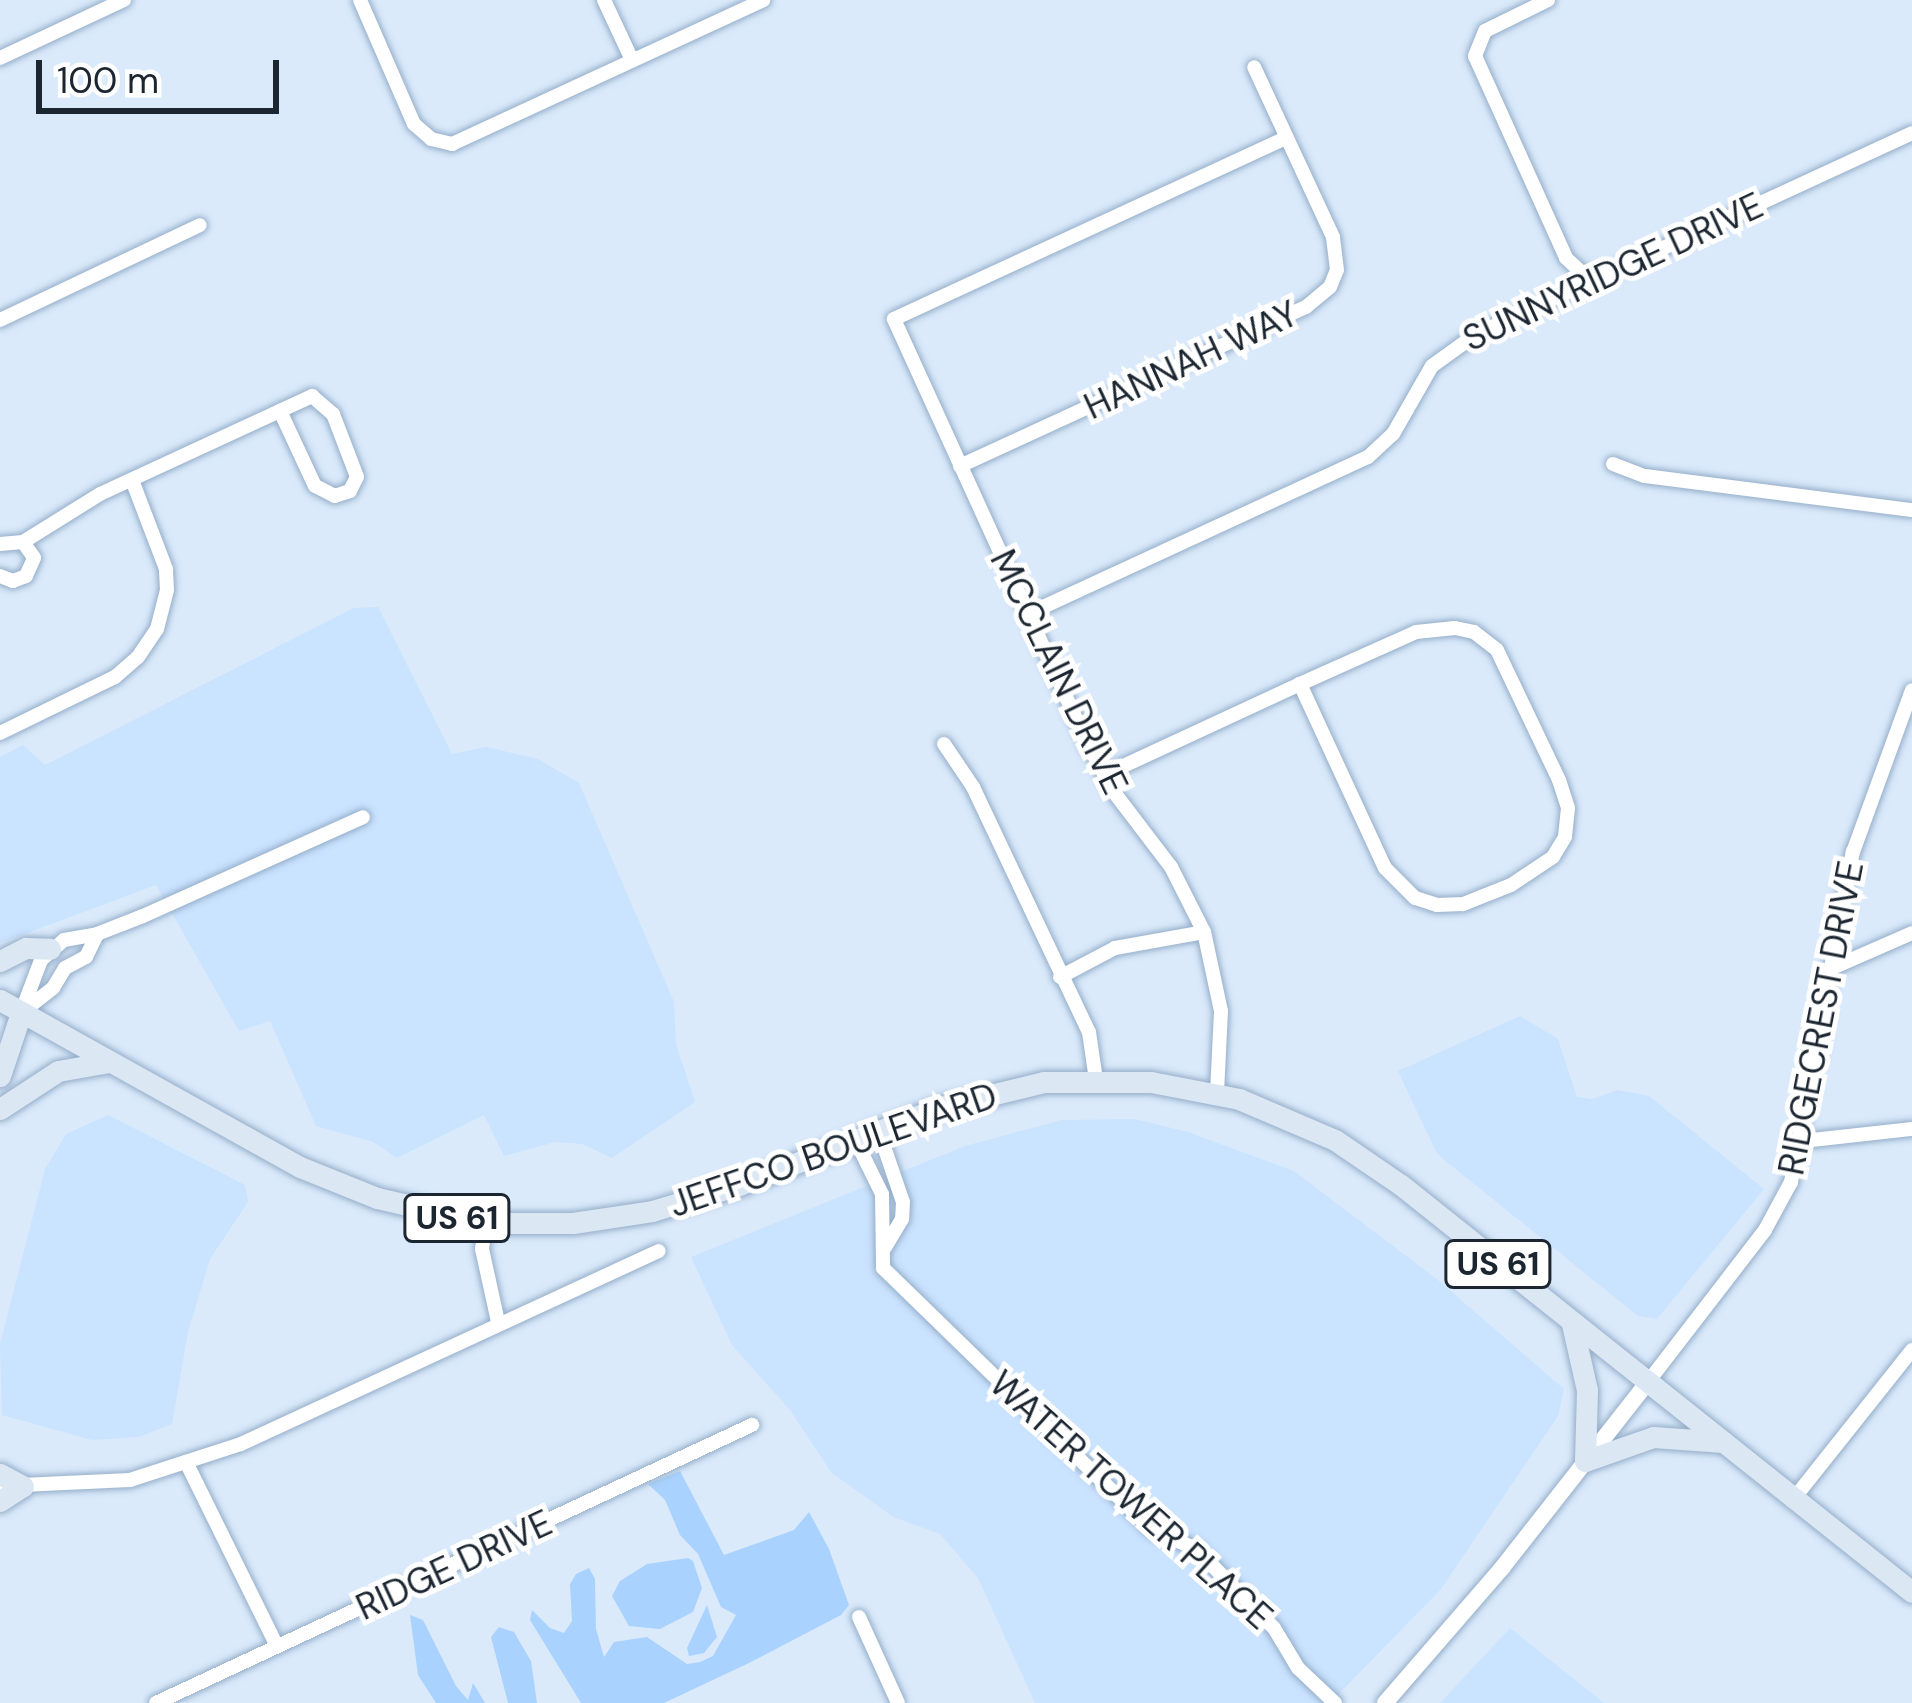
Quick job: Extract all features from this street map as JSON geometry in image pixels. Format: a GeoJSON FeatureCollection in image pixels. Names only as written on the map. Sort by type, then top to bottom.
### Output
{"type":"FeatureCollection","features":[{"type":"Feature","properties":{"kind":"main road"},"geometry":{"type":"LineString","coordinates":[[0,961],[26,948],[50,949]]}},
{"type":"Feature","properties":{"kind":"main road","name":"JEFFCO BOULEVARD"},"geometry":{"type":"LineString","coordinates":[[0,1000],[300,1167],[377,1198],[486,1223],[573,1223],[652,1211],[982,1094],[1096,1080],[1216,1093],[1285,1116],[1360,1156],[1725,1443],[1792,1502],[1912,1592]]}},
{"type":"Feature","properties":{"kind":"main road"},"geometry":{"type":"LineString","coordinates":[[0,1076],[21,1012]]}},
{"type":"Feature","properties":{"kind":"main road"},"geometry":{"type":"LineString","coordinates":[[0,1109],[58,1071],[109,1062]]}},
{"type":"Feature","properties":{"kind":"main road"},"geometry":{"type":"LineString","coordinates":[[1572,1324],[1587,1390],[1586,1461],[1652,1436],[1725,1443]]}},
{"type":"Feature","properties":{"kind":"main road"},"geometry":{"type":"LineString","coordinates":[[0,1474],[12,1486],[0,1501]]}},
{"type":"Feature","properties":{"kind":"street"},"geometry":{"type":"LineString","coordinates":[[0,58],[124,0]]}},
{"type":"Feature","properties":{"kind":"street"},"geometry":{"type":"LineString","coordinates":[[360,0],[414,124],[440,143],[466,141],[763,0]]}},
{"type":"Feature","properties":{"kind":"street"},"geometry":{"type":"LineString","coordinates":[[604,0],[632,60]]}},
{"type":"Feature","properties":{"kind":"street"},"geometry":{"type":"LineString","coordinates":[[1548,0],[1485,31],[1475,56],[1566,258],[1583,274],[1604,275]]}},
{"type":"Feature","properties":{"kind":"street","name":"HANNAH WAY"},"geometry":{"type":"LineString","coordinates":[[960,466],[1319,299],[1337,270],[1337,251],[1254,67]]}},
{"type":"Feature","properties":{"kind":"street","name":"SUNNYRIDGE DRIVE"},"geometry":{"type":"LineString","coordinates":[[1030,613],[1368,457],[1393,434],[1421,379],[1441,356],[1912,133]]}},
{"type":"Feature","properties":{"kind":"street","name":"MCCLAIN DRIVE"},"geometry":{"type":"LineString","coordinates":[[1216,1093],[1221,1011],[1204,932],[1171,867],[1104,775],[895,319],[1286,138]]}},
{"type":"Feature","properties":{"kind":"street"},"geometry":{"type":"LineString","coordinates":[[0,320],[200,225]]}},
{"type":"Feature","properties":{"kind":"street"},"geometry":{"type":"LineString","coordinates":[[0,544],[23,542],[50,520],[132,480],[312,396],[333,415],[357,477],[350,491],[335,496],[315,486],[280,411]]}},
{"type":"Feature","properties":{"kind":"street"},"geometry":{"type":"LineString","coordinates":[[1613,464],[1645,476],[1912,510]]}},
{"type":"Feature","properties":{"kind":"street"},"geometry":{"type":"LineString","coordinates":[[0,734],[115,677],[157,628],[167,590],[166,568],[132,480]]}},
{"type":"Feature","properties":{"kind":"street"},"geometry":{"type":"LineString","coordinates":[[0,576],[13,581],[30,572],[34,558],[23,542]]}},
{"type":"Feature","properties":{"kind":"street"},"geometry":{"type":"LineString","coordinates":[[1104,775],[1300,684],[1437,626],[1486,639],[1509,669],[1568,808],[1565,837],[1553,857],[1511,885],[1463,904],[1437,905],[1415,898],[1385,868],[1300,684]]}},
{"type":"Feature","properties":{"kind":"street","name":"RIDGECREST DRIVE"},"geometry":{"type":"LineString","coordinates":[[1648,1382],[1775,1215],[1803,1141],[1853,851],[1904,733],[1912,690]]}},
{"type":"Feature","properties":{"kind":"street"},"geometry":{"type":"LineString","coordinates":[[944,744],[973,787],[1094,1043],[1096,1080]]}},
{"type":"Feature","properties":{"kind":"street"},"geometry":{"type":"LineString","coordinates":[[21,1012],[32,976],[50,949],[64,940],[97,934],[363,817]]}},
{"type":"Feature","properties":{"kind":"street"},"geometry":{"type":"LineString","coordinates":[[1060,977],[1115,947],[1204,932]]}},
{"type":"Feature","properties":{"kind":"street"},"geometry":{"type":"LineString","coordinates":[[1832,968],[1912,933]]}},
{"type":"Feature","properties":{"kind":"street"},"geometry":{"type":"LineString","coordinates":[[21,1012],[53,988],[65,968],[86,957],[97,934]]}},
{"type":"Feature","properties":{"kind":"street"},"geometry":{"type":"LineString","coordinates":[[1803,1141],[1912,1129]]}},
{"type":"Feature","properties":{"kind":"street"},"geometry":{"type":"LineString","coordinates":[[879,1132],[903,1202],[902,1219],[885,1247]]}},
{"type":"Feature","properties":{"kind":"street","name":"WATER TOWER PLACE"},"geometry":{"type":"LineString","coordinates":[[856,1141],[882,1194],[883,1268],[1151,1529],[1196,1549],[1274,1628],[1298,1668],[1335,1703]]}},
{"type":"Feature","properties":{"kind":"street"},"geometry":{"type":"LineString","coordinates":[[486,1223],[482,1249],[498,1322]]}},
{"type":"Feature","properties":{"kind":"street"},"geometry":{"type":"LineString","coordinates":[[12,1486],[113,1483],[186,1462],[306,1418],[498,1322],[659,1251]]}},
{"type":"Feature","properties":{"kind":"street"},"geometry":{"type":"LineString","coordinates":[[1792,1502],[1912,1350]]}},
{"type":"Feature","properties":{"kind":"street"},"geometry":{"type":"LineString","coordinates":[[1385,1703],[1648,1382]]}},
{"type":"Feature","properties":{"kind":"street","name":"RIDGE DRIVE"},"geometry":{"type":"LineString","coordinates":[[156,1703],[752,1425]]}},
{"type":"Feature","properties":{"kind":"street"},"geometry":{"type":"LineString","coordinates":[[186,1462],[277,1646]]}},
{"type":"Feature","properties":{"kind":"street"},"geometry":{"type":"LineString","coordinates":[[860,1617],[898,1703]]}},
{"type":"Feature","properties":{"kind":"shaded area"},"geometry":{"type":"Polygon","coordinates":[[[378,607],[452,754],[486,747],[538,759],[579,783],[674,1002],[676,1044],[695,1102],[612,1158],[582,1144],[555,1142],[504,1156],[484,1115],[397,1158],[373,1142],[316,1126],[270,1021],[239,1031],[156,885],[0,943],[0,757],[23,745],[45,765],[354,608],[378,607]]]}},
{"type":"Feature","properties":{"kind":"shaded area"},"geometry":{"type":"Polygon","coordinates":[[[1520,1016],[1558,1039],[1577,1097],[1592,1099],[1618,1090],[1649,1096],[1764,1189],[1657,1319],[1638,1316],[1437,1154],[1398,1071],[1520,1016]]]}},
{"type":"Feature","properties":{"kind":"shaded area"},"geometry":{"type":"Polygon","coordinates":[[[108,1115],[245,1185],[248,1202],[210,1259],[188,1332],[172,1424],[139,1437],[92,1440],[2,1415],[0,1344],[45,1169],[66,1134],[108,1115]]]}},
{"type":"Feature","properties":{"kind":"shaded area"},"geometry":{"type":"Polygon","coordinates":[[[1134,1119],[1188,1132],[1294,1171],[1438,1280],[1564,1389],[1558,1416],[1441,1589],[1330,1703],[1035,1703],[978,1578],[940,1534],[893,1517],[831,1472],[790,1410],[732,1345],[691,1257],[965,1146],[1062,1120],[1134,1119]]]}},
{"type":"Feature","properties":{"kind":"shaded area"},"geometry":{"type":"Polygon","coordinates":[[[680,1471],[724,1555],[794,1530],[809,1512],[829,1549],[849,1605],[841,1615],[664,1703],[581,1703],[530,1620],[532,1610],[550,1628],[564,1633],[572,1621],[570,1584],[576,1574],[589,1568],[595,1579],[596,1629],[604,1657],[614,1642],[647,1637],[687,1664],[700,1662],[713,1656],[736,1615],[721,1607],[698,1554],[680,1535],[665,1500],[648,1484],[680,1471]]]}},
{"type":"Feature","properties":{"kind":"shaded area"},"geometry":{"type":"Polygon","coordinates":[[[688,1558],[702,1588],[693,1612],[660,1629],[629,1626],[612,1596],[620,1581],[647,1564],[688,1558]]]}},
{"type":"Feature","properties":{"kind":"shaded area"},"geometry":{"type":"Polygon","coordinates":[[[707,1605],[717,1637],[704,1653],[689,1656],[687,1648],[707,1605]]]}},
{"type":"Feature","properties":{"kind":"shaded area"},"geometry":{"type":"Polygon","coordinates":[[[410,1615],[423,1620],[456,1686],[468,1700],[473,1683],[485,1703],[436,1703],[418,1675],[410,1615]]]}},
{"type":"Feature","properties":{"kind":"shaded area"},"geometry":{"type":"Polygon","coordinates":[[[499,1627],[514,1632],[531,1661],[537,1703],[508,1703],[491,1637],[499,1627]]]}},
{"type":"Feature","properties":{"kind":"shaded area"},"geometry":{"type":"Polygon","coordinates":[[[1510,1628],[1604,1703],[1440,1703],[1510,1628]]]}}]}
